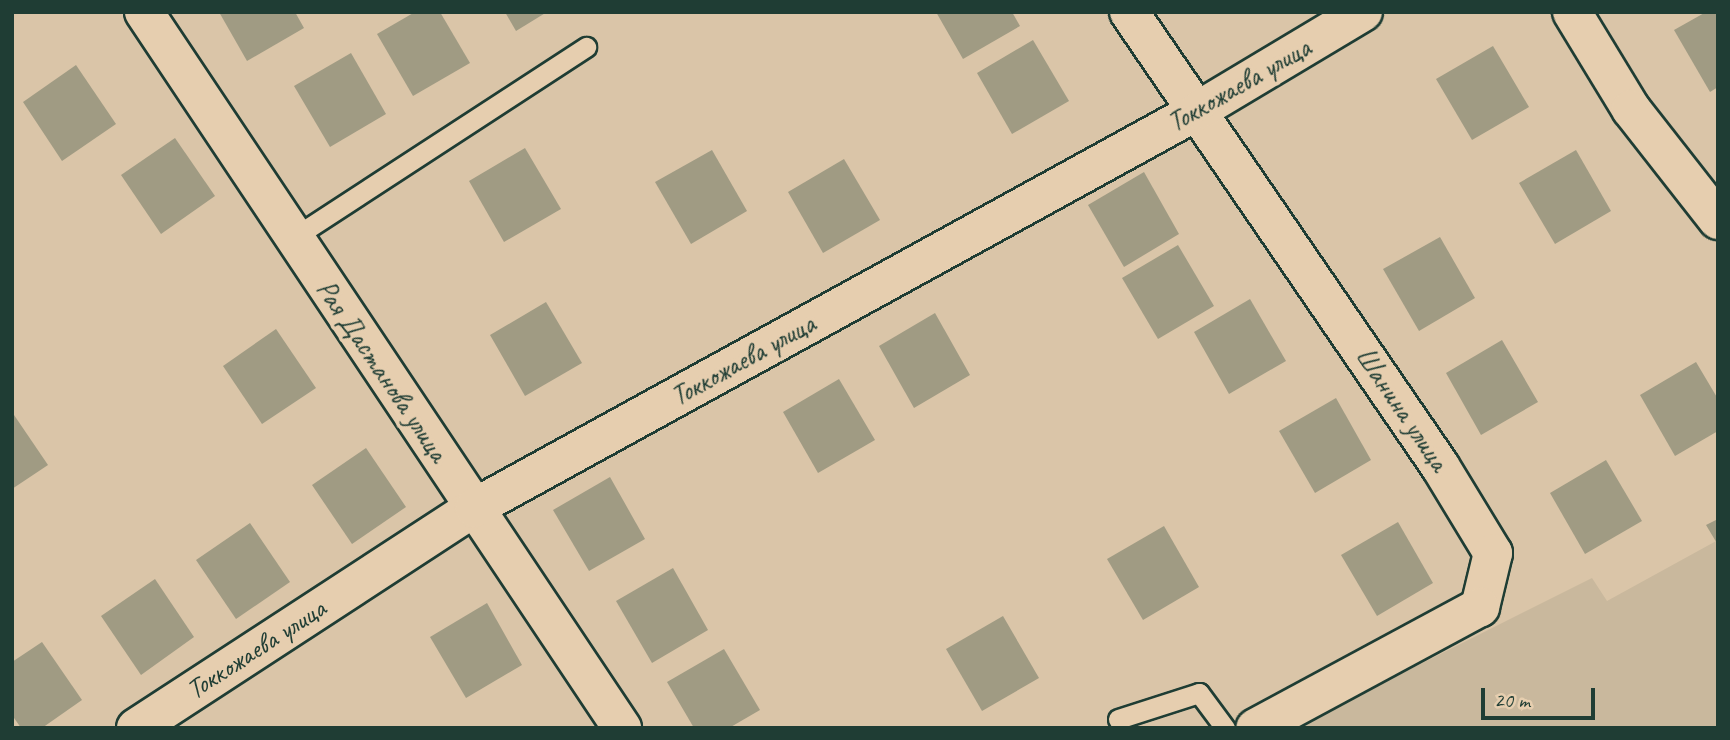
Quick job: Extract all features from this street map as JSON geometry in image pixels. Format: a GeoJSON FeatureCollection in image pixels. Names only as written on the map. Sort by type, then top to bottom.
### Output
{"type":"FeatureCollection","features":[{"type":"Feature","properties":{"kind":"street","name":"Рая Дастанова улица"},"geometry":{"type":"LineString","coordinates":[[144,12],[622,728]]}},
{"type":"Feature","properties":{"kind":"street","name":"Шанина улица"},"geometry":{"type":"LineString","coordinates":[[1129,12],[1199,110],[1440,466],[1493,553],[1480,607],[1255,728]]}},
{"type":"Feature","properties":{"kind":"street","name":"Токкожаева улица"},"geometry":{"type":"LineString","coordinates":[[136,728],[474,508],[1199,110],[1363,12]]}},
{"type":"Feature","properties":{"kind":"street"},"geometry":{"type":"LineString","coordinates":[[1572,12],[1631,110],[1718,220]]}},
{"type":"Feature","properties":{"kind":"lane"},"geometry":{"type":"LineString","coordinates":[[293,238],[586,47]]}},
{"type":"Feature","properties":{"kind":"lane"},"geometry":{"type":"LineString","coordinates":[[1118,719],[1199,693],[1225,728]]}},
{"type":"Feature","properties":{"kind":"shaded area"},"geometry":{"type":"Polygon","coordinates":[[[1718,540],[1718,728],[1293,728],[1592,578],[1607,601],[1718,540]]]}},
{"type":"Feature","properties":{"kind":"building"},"geometry":{"type":"Polygon","coordinates":[[[219,12],[295,12],[304,28],[247,61],[219,12]]]}},
{"type":"Feature","properties":{"kind":"building"},"geometry":{"type":"Polygon","coordinates":[[[415,12],[440,12],[470,63],[413,96],[377,34],[415,12]]]}},
{"type":"Feature","properties":{"kind":"building"},"geometry":{"type":"Polygon","coordinates":[[[505,12],[547,12],[516,31],[505,12]]]}},
{"type":"Feature","properties":{"kind":"building"},"geometry":{"type":"Polygon","coordinates":[[[936,12],[1012,12],[1020,26],[963,59],[936,12]]]}},
{"type":"Feature","properties":{"kind":"building"},"geometry":{"type":"Polygon","coordinates":[[[1706,12],[1718,12],[1718,87],[1710,92],[1674,30],[1706,12]]]}},
{"type":"Feature","properties":{"kind":"building"},"geometry":{"type":"Polygon","coordinates":[[[1033,40],[1069,101],[1012,134],[977,73],[1033,40]]]}},
{"type":"Feature","properties":{"kind":"building"},"geometry":{"type":"Polygon","coordinates":[[[1493,46],[1529,107],[1472,140],[1436,79],[1493,46]]]}},
{"type":"Feature","properties":{"kind":"building"},"geometry":{"type":"Polygon","coordinates":[[[351,53],[386,114],[330,147],[294,86],[351,53]]]}},
{"type":"Feature","properties":{"kind":"building"},"geometry":{"type":"Polygon","coordinates":[[[76,65],[116,124],[62,161],[23,102],[76,65]]]}},
{"type":"Feature","properties":{"kind":"building"},"geometry":{"type":"Polygon","coordinates":[[[175,138],[215,196],[161,234],[121,175],[175,138]]]}},
{"type":"Feature","properties":{"kind":"building"},"geometry":{"type":"Polygon","coordinates":[[[525,148],[561,209],[504,242],[469,181],[525,148]]]}},
{"type":"Feature","properties":{"kind":"building"},"geometry":{"type":"Polygon","coordinates":[[[712,150],[747,211],[691,244],[655,182],[712,150]]]}},
{"type":"Feature","properties":{"kind":"building"},"geometry":{"type":"Polygon","coordinates":[[[1576,150],[1611,211],[1555,244],[1519,183],[1576,150]]]}},
{"type":"Feature","properties":{"kind":"building"},"geometry":{"type":"Polygon","coordinates":[[[844,159],[880,220],[823,253],[788,192],[844,159]]]}},
{"type":"Feature","properties":{"kind":"building"},"geometry":{"type":"Polygon","coordinates":[[[1144,172],[1179,234],[1124,267],[1088,205],[1144,172]]]}},
{"type":"Feature","properties":{"kind":"building"},"geometry":{"type":"Polygon","coordinates":[[[1440,237],[1475,298],[1419,331],[1383,269],[1440,237]]]}},
{"type":"Feature","properties":{"kind":"building"},"geometry":{"type":"Polygon","coordinates":[[[1178,245],[1214,306],[1158,339],[1122,278],[1178,245]]]}},
{"type":"Feature","properties":{"kind":"building"},"geometry":{"type":"Polygon","coordinates":[[[1250,299],[1286,361],[1229,394],[1194,332],[1250,299]]]}},
{"type":"Feature","properties":{"kind":"building"},"geometry":{"type":"Polygon","coordinates":[[[546,302],[582,363],[525,396],[490,335],[546,302]]]}},
{"type":"Feature","properties":{"kind":"building"},"geometry":{"type":"Polygon","coordinates":[[[935,313],[970,375],[914,408],[879,346],[935,313]]]}},
{"type":"Feature","properties":{"kind":"building"},"geometry":{"type":"Polygon","coordinates":[[[276,329],[316,388],[262,424],[223,366],[276,329]]]}},
{"type":"Feature","properties":{"kind":"building"},"geometry":{"type":"Polygon","coordinates":[[[1502,340],[1538,402],[1481,435],[1446,373],[1502,340]]]}},
{"type":"Feature","properties":{"kind":"building"},"geometry":{"type":"Polygon","coordinates":[[[1696,362],[1718,399],[1718,431],[1675,456],[1640,395],[1696,362]]]}},
{"type":"Feature","properties":{"kind":"building"},"geometry":{"type":"Polygon","coordinates":[[[839,379],[875,440],[818,473],[783,412],[839,379]]]}},
{"type":"Feature","properties":{"kind":"building"},"geometry":{"type":"Polygon","coordinates":[[[1336,398],[1371,460],[1315,493],[1279,431],[1336,398]]]}},
{"type":"Feature","properties":{"kind":"building"},"geometry":{"type":"Polygon","coordinates":[[[12,412],[48,465],[12,489],[12,412]]]}},
{"type":"Feature","properties":{"kind":"building"},"geometry":{"type":"Polygon","coordinates":[[[366,448],[406,507],[352,544],[312,485],[366,448]]]}},
{"type":"Feature","properties":{"kind":"building"},"geometry":{"type":"Polygon","coordinates":[[[1606,460],[1642,521],[1585,554],[1550,493],[1606,460]]]}},
{"type":"Feature","properties":{"kind":"building"},"geometry":{"type":"Polygon","coordinates":[[[610,477],[645,539],[589,571],[553,510],[610,477]]]}},
{"type":"Feature","properties":{"kind":"building"},"geometry":{"type":"Polygon","coordinates":[[[1718,519],[1718,545],[1706,525],[1718,519]]]}},
{"type":"Feature","properties":{"kind":"building"},"geometry":{"type":"Polygon","coordinates":[[[1398,522],[1433,583],[1377,616],[1341,555],[1398,522]]]}},
{"type":"Feature","properties":{"kind":"building"},"geometry":{"type":"Polygon","coordinates":[[[250,523],[290,582],[236,619],[196,560],[250,523]]]}},
{"type":"Feature","properties":{"kind":"building"},"geometry":{"type":"Polygon","coordinates":[[[1164,526],[1199,587],[1143,620],[1107,559],[1164,526]]]}},
{"type":"Feature","properties":{"kind":"building"},"geometry":{"type":"Polygon","coordinates":[[[673,568],[708,630],[652,663],[616,601],[673,568]]]}},
{"type":"Feature","properties":{"kind":"building"},"geometry":{"type":"Polygon","coordinates":[[[155,579],[194,637],[141,675],[101,616],[155,579]]]}},
{"type":"Feature","properties":{"kind":"building"},"geometry":{"type":"Polygon","coordinates":[[[487,603],[522,665],[466,698],[430,637],[487,603]]]}},
{"type":"Feature","properties":{"kind":"building"},"geometry":{"type":"Polygon","coordinates":[[[1003,616],[1039,678],[982,711],[946,649],[1003,616]]]}},
{"type":"Feature","properties":{"kind":"building"},"geometry":{"type":"Polygon","coordinates":[[[42,642],[82,700],[42,728],[21,728],[12,715],[12,662],[42,642]]]}},
{"type":"Feature","properties":{"kind":"building"},"geometry":{"type":"Polygon","coordinates":[[[724,649],[760,710],[729,728],[694,728],[667,682],[724,649]]]}}]}
